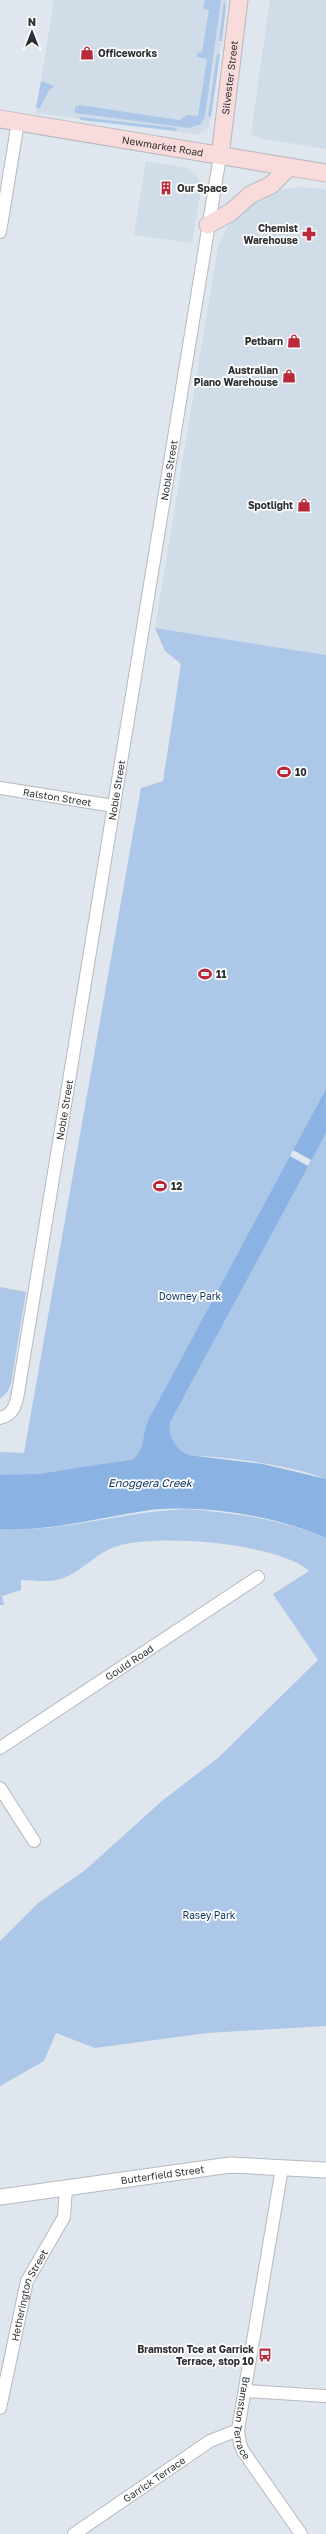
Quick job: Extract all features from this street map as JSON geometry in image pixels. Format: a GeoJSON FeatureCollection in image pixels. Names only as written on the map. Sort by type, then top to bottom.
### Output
{"type":"FeatureCollection","features":[{"type":"Feature","properties":{"kind":"main road","name":"Silvester Street"},"geometry":{"type":"LineString","coordinates":[[220,156],[239,0]]}},
{"type":"Feature","properties":{"kind":"main road","name":"Newmarket Road"},"geometry":{"type":"LineString","coordinates":[[0,119],[326,173]]}},
{"type":"Feature","properties":{"kind":"main road"},"geometry":{"type":"LineString","coordinates":[[208,225],[231,212],[250,195],[271,185],[289,167]]}},
{"type":"Feature","properties":{"kind":"street"},"geometry":{"type":"LineString","coordinates":[[0,232],[18,122]]}},
{"type":"Feature","properties":{"kind":"street","name":"Noble Street"},"geometry":{"type":"LineString","coordinates":[[1,1418],[9,1414],[16,1406],[220,156]]}},
{"type":"Feature","properties":{"kind":"street","name":"Ralston Street"},"geometry":{"type":"LineString","coordinates":[[0,788],[114,806]]}},
{"type":"Feature","properties":{"kind":"street","name":"Gould Road"},"geometry":{"type":"LineString","coordinates":[[0,1748],[258,1577]]}},
{"type":"Feature","properties":{"kind":"street"},"geometry":{"type":"LineString","coordinates":[[0,1788],[34,1841]]}},
{"type":"Feature","properties":{"kind":"street","name":"Butterfield Street"},"geometry":{"type":"LineString","coordinates":[[0,2197],[214,2167],[326,2170]]}},
{"type":"Feature","properties":{"kind":"street","name":"Bramston Terrace"},"geometry":{"type":"LineString","coordinates":[[282,2168],[246,2391],[238,2430],[240,2444],[243,2450],[302,2534]]}},
{"type":"Feature","properties":{"kind":"street","name":"Hetherington Street"},"geometry":{"type":"LineString","coordinates":[[0,2408],[28,2281],[64,2217],[66,2188]]}},
{"type":"Feature","properties":{"kind":"street"},"geometry":{"type":"LineString","coordinates":[[246,2391],[326,2396]]}},
{"type":"Feature","properties":{"kind":"street","name":"Garrick Terrace"},"geometry":{"type":"LineString","coordinates":[[74,2534],[210,2441],[238,2430]]}},
{"type":"Feature","properties":{"kind":"shaded area"},"geometry":{"type":"Polygon","coordinates":[[[54,0],[227,0],[209,127],[199,134],[193,134],[36,113],[54,0]]]}},
{"type":"Feature","properties":{"kind":"shaded area"},"geometry":{"type":"Polygon","coordinates":[[[270,0],[326,0],[326,149],[259,138],[251,134],[270,0]]]}},
{"type":"Feature","properties":{"kind":"shaded area"},"geometry":{"type":"Polygon","coordinates":[[[146,161],[187,168],[199,178],[201,189],[192,243],[134,235],[146,161]]]}},
{"type":"Feature","properties":{"kind":"shaded area"},"geometry":{"type":"Polygon","coordinates":[[[299,187],[326,189],[326,655],[155,628],[218,246],[228,226],[243,208],[273,191],[299,187]]]}},
{"type":"Feature","properties":{"kind":"green space"},"geometry":{"type":"Polygon","coordinates":[[[205,0],[221,0],[205,116],[201,124],[189,128],[75,113],[75,107],[80,105],[179,120],[187,115],[198,116],[207,59],[197,57],[197,53],[202,52],[209,10],[203,9],[205,0]]]}},
{"type":"Feature","properties":{"kind":"green space"},"geometry":{"type":"Polygon","coordinates":[[[224,1],[226,6],[222,41],[219,41],[224,1]]]}},
{"type":"Feature","properties":{"kind":"green space"},"geometry":{"type":"Polygon","coordinates":[[[217,54],[220,54],[211,117],[208,116],[217,54]]]}},
{"type":"Feature","properties":{"kind":"green space"},"geometry":{"type":"Polygon","coordinates":[[[41,81],[54,86],[48,92],[40,108],[36,108],[41,81]]]}},
{"type":"Feature","properties":{"kind":"green space"},"geometry":{"type":"Polygon","coordinates":[[[79,117],[177,128],[176,131],[81,120],[79,117]]]}},
{"type":"Feature","properties":{"kind":"green space","name":"Downey Park"},"geometry":{"type":"Polygon","coordinates":[[[155,628],[326,655],[326,1479],[308,1473],[262,1463],[237,1459],[186,1456],[145,1457],[36,1475],[0,1475],[0,1452],[24,1453],[141,788],[163,781],[181,664],[165,651],[155,628]]]}},
{"type":"Feature","properties":{"kind":"green space"},"geometry":{"type":"Polygon","coordinates":[[[0,1287],[26,1292],[11,1384],[8,1391],[0,1399],[0,1287]]]}},
{"type":"Feature","properties":{"kind":"green space","name":"Rasey Park"},"geometry":{"type":"Polygon","coordinates":[[[187,1509],[258,1518],[309,1531],[326,1538],[326,2026],[207,2033],[95,2048],[56,2033],[44,2061],[0,2086],[0,1941],[38,1903],[84,1871],[163,1800],[218,1758],[318,1660],[273,1594],[309,1571],[294,1561],[271,1553],[244,1547],[214,1543],[155,1541],[130,1543],[105,1551],[67,1577],[46,1581],[21,1580],[21,1590],[2,1596],[4,1605],[0,1605],[0,1529],[47,1528],[140,1514],[187,1509]]]}},
{"type":"Feature","properties":{"kind":"water","name":"Enoggera Creek"},"geometry":{"type":"Polygon","coordinates":[[[326,1089],[326,1133],[170,1422],[169,1427],[173,1442],[180,1450],[188,1455],[263,1464],[326,1479],[326,1538],[307,1530],[263,1518],[216,1510],[193,1509],[150,1510],[57,1526],[0,1529],[0,1475],[40,1474],[133,1459],[140,1452],[145,1429],[150,1416],[326,1089]]]}},
{"type":"Feature","properties":{"kind":"pier"},"geometry":{"type":"Polygon","coordinates":[[[293,1150],[311,1160],[308,1166],[290,1156],[293,1150]]]}},
{"type":"Feature","properties":{"kind":"place","name":"Officeworks"},"geometry":{"type":"Point","coordinates":[87,53]}},
{"type":"Feature","properties":{"kind":"place","name":"Our Space"},"geometry":{"type":"Point","coordinates":[166,188]}},
{"type":"Feature","properties":{"kind":"place","name":"Chemist Warehouse"},"geometry":{"type":"Point","coordinates":[309,234]}},
{"type":"Feature","properties":{"kind":"place","name":"Petbarn"},"geometry":{"type":"Point","coordinates":[294,341]}},
{"type":"Feature","properties":{"kind":"place","name":"Australian Piano Warehouse"},"geometry":{"type":"Point","coordinates":[289,376]}},
{"type":"Feature","properties":{"kind":"place","name":"Spotlight"},"geometry":{"type":"Point","coordinates":[304,505]}},
{"type":"Feature","properties":{"kind":"place","name":"10"},"geometry":{"type":"Point","coordinates":[284,772]}},
{"type":"Feature","properties":{"kind":"place","name":"11"},"geometry":{"type":"Point","coordinates":[205,974]}},
{"type":"Feature","properties":{"kind":"place","name":"12"},"geometry":{"type":"Point","coordinates":[160,1186]}},
{"type":"Feature","properties":{"kind":"place","name":"Bramston Tce at Garrick Terrace, stop 10"},"geometry":{"type":"Point","coordinates":[265,2355]}}]}
